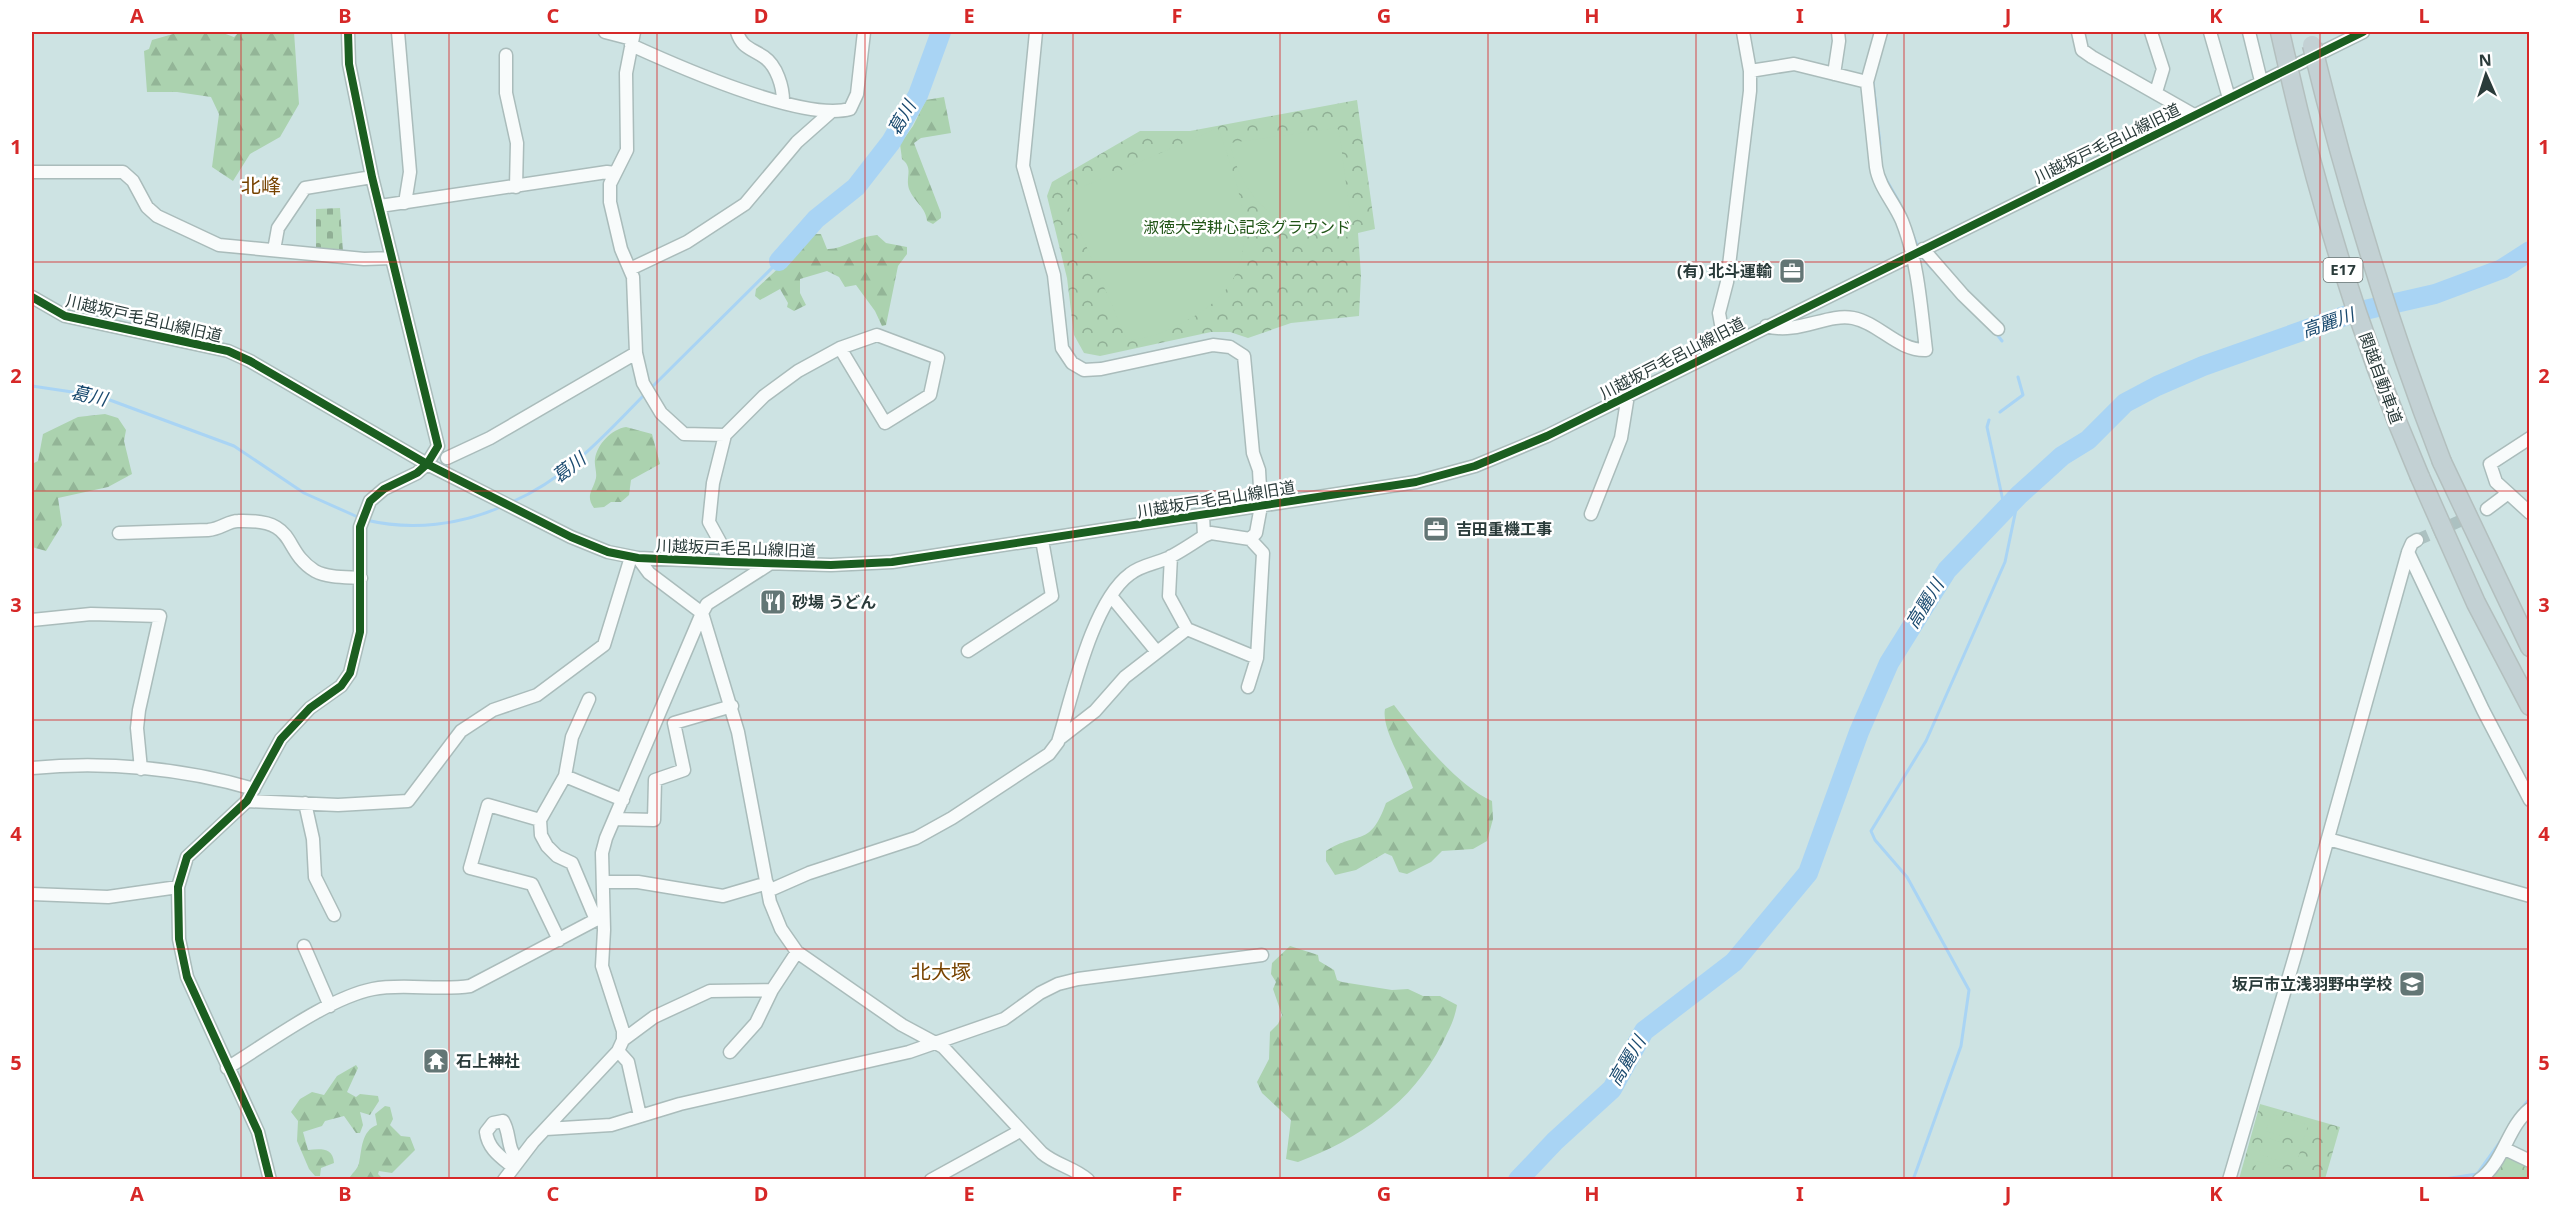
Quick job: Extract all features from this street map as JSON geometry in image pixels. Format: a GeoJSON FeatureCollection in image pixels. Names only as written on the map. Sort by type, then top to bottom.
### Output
{"type":"FeatureCollection","features":[{"type":"Feature","properties":{"kind":"highway","name":"関越自動車道"},"geometry":{"type":"LineString","coordinates":[[2280,32],[2299,113],[2344,272],[2392,412],[2457,564],[2529,706]]}},
{"type":"Feature","properties":{"kind":"highway","name":"関越自動車道"},"geometry":{"type":"LineString","coordinates":[[2311,38],[2346,180],[2384,305],[2442,462],[2529,647]]}},
{"type":"Feature","properties":{"kind":"street"},"geometry":{"type":"LineString","coordinates":[[270,1179],[258,1132],[186,977],[178,930],[178,887],[187,857],[247,801],[281,739],[310,708],[341,686],[350,673],[360,632],[362,524],[370,501],[376,494],[417,473],[428,464],[438,446],[372,177],[349,64],[348,32]]}},
{"type":"Feature","properties":{"kind":"street"},"geometry":{"type":"LineString","coordinates":[[398,32],[410,172],[405,202]]}},
{"type":"Feature","properties":{"kind":"street"},"geometry":{"type":"LineString","coordinates":[[605,32],[632,38],[724,85],[832,111],[850,109],[857,94],[864,32]]}},
{"type":"Feature","properties":{"kind":"street"},"geometry":{"type":"LineString","coordinates":[[737,32],[746,48],[771,64],[783,90],[783,101]]}},
{"type":"Feature","properties":{"kind":"street"},"geometry":{"type":"LineString","coordinates":[[1036,32],[1023,166],[1054,275],[1062,348],[1072,363],[1084,370],[1101,369],[1200,346],[1222,345],[1237,350],[1244,356],[1253,453],[1259,470],[1261,506],[1256,533],[1250,539]]}},
{"type":"Feature","properties":{"kind":"street"},"geometry":{"type":"LineString","coordinates":[[1725,347],[1719,313],[1727,282],[1750,71],[1743,32]]}},
{"type":"Feature","properties":{"kind":"street"},"geometry":{"type":"LineString","coordinates":[[1834,74],[1838,32]]}},
{"type":"Feature","properties":{"kind":"street"},"geometry":{"type":"LineString","coordinates":[[1881,32],[1869,77],[1878,180],[1918,252],[1998,329]]}},
{"type":"Feature","properties":{"kind":"street"},"geometry":{"type":"LineString","coordinates":[[2078,32],[2082,50],[2194,115]]}},
{"type":"Feature","properties":{"kind":"street"},"geometry":{"type":"LineString","coordinates":[[2151,32],[2163,69],[2156,92]]}},
{"type":"Feature","properties":{"kind":"street"},"geometry":{"type":"LineString","coordinates":[[2210,32],[2229,98]]}},
{"type":"Feature","properties":{"kind":"street"},"geometry":{"type":"LineString","coordinates":[[2249,32],[2261,81]]}},
{"type":"Feature","properties":{"kind":"street","name":"川越坂戸毛呂山線旧道"},"geometry":{"type":"LineString","coordinates":[[32,297],[65,316],[228,351],[250,361],[428,464],[593,547],[635,558],[831,565],[892,562],[1382,488],[1454,472],[1507,455],[2363,32]]}},
{"type":"Feature","properties":{"kind":"street"},"geometry":{"type":"LineString","coordinates":[[632,38],[626,73],[627,150],[610,184],[610,202],[621,249],[633,277],[636,353],[643,382],[661,413],[684,434],[725,435]]}},
{"type":"Feature","properties":{"kind":"street"},"geometry":{"type":"LineString","coordinates":[[506,55],[506,93],[517,143],[516,186]]}},
{"type":"Feature","properties":{"kind":"street"},"geometry":{"type":"LineString","coordinates":[[1750,71],[1794,64],[1834,74],[1869,77]]}},
{"type":"Feature","properties":{"kind":"street"},"geometry":{"type":"LineString","coordinates":[[630,269],[687,242],[746,204],[797,142],[832,111]]}},
{"type":"Feature","properties":{"kind":"street"},"geometry":{"type":"LineString","coordinates":[[32,172],[123,172],[133,181],[147,207],[157,216],[219,245],[364,259],[392,258]]}},
{"type":"Feature","properties":{"kind":"street"},"geometry":{"type":"LineString","coordinates":[[380,206],[607,172],[615,173]]}},
{"type":"Feature","properties":{"kind":"street"},"geometry":{"type":"LineString","coordinates":[[274,250],[278,228],[305,188],[372,177]]}},
{"type":"Feature","properties":{"kind":"street"},"geometry":{"type":"LineString","coordinates":[[1766,326],[1785,329],[1855,318],[1889,338],[1926,350],[1918,252]]}},
{"type":"Feature","properties":{"kind":"street"},"geometry":{"type":"LineString","coordinates":[[731,562],[709,522],[713,483],[725,435],[764,396],[798,371],[840,348],[877,336],[938,358],[930,395],[885,423],[840,348]]}},
{"type":"Feature","properties":{"kind":"street"},"geometry":{"type":"LineString","coordinates":[[447,458],[490,438],[636,353]]}},
{"type":"Feature","properties":{"kind":"street"},"geometry":{"type":"LineString","coordinates":[[1591,514],[1621,438],[1628,395]]}},
{"type":"Feature","properties":{"kind":"street"},"geometry":{"type":"LineString","coordinates":[[2529,438],[2490,464],[2496,482],[2529,513]]}},
{"type":"Feature","properties":{"kind":"street"},"geometry":{"type":"LineString","coordinates":[[2487,509],[2507,494]]}},
{"type":"Feature","properties":{"kind":"street"},"geometry":{"type":"LineString","coordinates":[[1203,515],[1204,536]]}},
{"type":"Feature","properties":{"kind":"street"},"geometry":{"type":"LineString","coordinates":[[119,533],[208,530],[221,528],[231,521],[265,523],[278,527],[285,533],[306,564],[317,572],[332,576],[361,578]]}},
{"type":"Feature","properties":{"kind":"street"},"geometry":{"type":"LineString","coordinates":[[603,882],[638,882],[723,896],[768,887],[916,838],[952,818],[1049,754],[1059,739],[1090,642],[1111,596],[1130,573],[1170,556],[1211,533],[1250,539],[1263,553],[1257,658],[1248,687]]}},
{"type":"Feature","properties":{"kind":"street"},"geometry":{"type":"LineString","coordinates":[[968,651],[1052,596],[1042,540]]}},
{"type":"Feature","properties":{"kind":"street"},"geometry":{"type":"LineString","coordinates":[[2229,1179],[2328,839],[2408,552],[2410,546],[2417,540]]}},
{"type":"Feature","properties":{"kind":"street"},"geometry":{"type":"LineString","coordinates":[[2408,552],[2483,710],[2529,800]]}},
{"type":"Feature","properties":{"kind":"street"},"geometry":{"type":"LineString","coordinates":[[1170,556],[1169,596],[1187,629],[1257,658]]}},
{"type":"Feature","properties":{"kind":"street"},"geometry":{"type":"LineString","coordinates":[[247,801],[338,805],[408,801],[461,731],[493,710],[518,699],[537,695],[604,645],[635,558],[649,573],[702,613],[732,706],[776,917],[797,952],[902,1025],[938,1043],[965,1068],[1020,1131],[1051,1161],[1082,1174],[1088,1179]]}},
{"type":"Feature","properties":{"kind":"street"},"geometry":{"type":"LineString","coordinates":[[640,1116],[628,1062],[621,1046],[623,1031],[602,966],[600,918],[603,882],[602,854],[614,819],[707,604],[771,563]]}},
{"type":"Feature","properties":{"kind":"street"},"geometry":{"type":"LineString","coordinates":[[1111,596],[1157,652]]}},
{"type":"Feature","properties":{"kind":"street"},"geometry":{"type":"LineString","coordinates":[[32,620],[72,614],[160,616],[139,710],[137,728],[141,769]]}},
{"type":"Feature","properties":{"kind":"street"},"geometry":{"type":"LineString","coordinates":[[1059,739],[1095,711],[1125,677],[1187,629]]}},
{"type":"Feature","properties":{"kind":"street"},"geometry":{"type":"LineString","coordinates":[[589,699],[572,737],[565,776],[540,820],[542,835],[547,846],[557,856],[572,863],[600,918]]}},
{"type":"Feature","properties":{"kind":"street"},"geometry":{"type":"LineString","coordinates":[[614,819],[654,820],[655,780],[684,770],[674,723],[732,706]]}},
{"type":"Feature","properties":{"kind":"street"},"geometry":{"type":"LineString","coordinates":[[32,768],[82,763],[179,773],[254,789]]}},
{"type":"Feature","properties":{"kind":"street"},"geometry":{"type":"LineString","coordinates":[[565,776],[623,800]]}},
{"type":"Feature","properties":{"kind":"street"},"geometry":{"type":"LineString","coordinates":[[305,803],[313,839],[313,869],[334,915]]}},
{"type":"Feature","properties":{"kind":"street"},"geometry":{"type":"LineString","coordinates":[[540,820],[488,805],[470,868],[532,884],[559,940]]}},
{"type":"Feature","properties":{"kind":"street"},"geometry":{"type":"LineString","coordinates":[[2328,839],[2529,896]]}},
{"type":"Feature","properties":{"kind":"street"},"geometry":{"type":"LineString","coordinates":[[32,894],[108,897],[178,887]]}},
{"type":"Feature","properties":{"kind":"street"},"geometry":{"type":"LineString","coordinates":[[227,1068],[330,1006],[374,989],[446,989],[470,986],[600,918]]}},
{"type":"Feature","properties":{"kind":"street"},"geometry":{"type":"LineString","coordinates":[[304,946],[330,1006]]}},
{"type":"Feature","properties":{"kind":"street"},"geometry":{"type":"LineString","coordinates":[[730,1052],[756,1023],[772,990],[797,952]]}},
{"type":"Feature","properties":{"kind":"street"},"geometry":{"type":"LineString","coordinates":[[546,1129],[611,1125],[669,1107],[909,1052],[1004,1019],[1040,993],[1058,984],[1105,975],[1262,956]]}},
{"type":"Feature","properties":{"kind":"street"},"geometry":{"type":"LineString","coordinates":[[504,1179],[621,1046],[654,1017],[702,993],[724,990],[772,990]]}},
{"type":"Feature","properties":{"kind":"street"},"geometry":{"type":"LineString","coordinates":[[2479,1179],[2505,1149],[2524,1113],[2529,1109]]}},
{"type":"Feature","properties":{"kind":"street"},"geometry":{"type":"LineString","coordinates":[[931,1179],[1020,1131]]}},
{"type":"Feature","properties":{"kind":"street"},"geometry":{"type":"LineString","coordinates":[[2505,1149],[2529,1161]]}},
{"type":"Feature","properties":{"kind":"green space"},"geometry":{"type":"Polygon","coordinates":[[[220,32],[234,37],[239,32],[294,32],[299,104],[280,137],[250,154],[233,181],[212,167],[219,114],[211,97],[177,92],[147,92],[144,51],[149,49],[152,40],[173,34],[220,32]]]}},
{"type":"Feature","properties":{"kind":"green space"},"geometry":{"type":"Polygon","coordinates":[[[944,97],[951,133],[921,138],[914,143],[941,213],[941,218],[933,224],[927,221],[909,189],[908,166],[902,159],[900,144],[913,126],[926,100],[944,97]]]}},
{"type":"Feature","properties":{"kind":"green space","name":"淑徳大学耕心記念グラウンド"},"geometry":{"type":"Polygon","coordinates":[[[1357,100],[1375,229],[1358,233],[1361,275],[1359,316],[1291,323],[1248,338],[1230,332],[1211,332],[1100,356],[1084,353],[1074,335],[1067,278],[1047,196],[1052,182],[1140,131],[1190,131],[1357,100]]]}},
{"type":"Feature","properties":{"kind":"green space"},"geometry":{"type":"Polygon","coordinates":[[[1218,128],[1236,181],[1242,207],[1244,232],[1242,257],[1233,279],[1216,300],[1191,318],[1152,336],[1127,340],[1065,197],[1066,194],[1218,128]]]}},
{"type":"Feature","properties":{"kind":"green space"},"geometry":{"type":"Polygon","coordinates":[[[1336,128],[1339,130],[1353,237],[1330,236],[1308,231],[1272,214],[1246,185],[1230,143],[1336,128]]]}},
{"type":"Feature","properties":{"kind":"green space"},"geometry":{"type":"Polygon","coordinates":[[[340,208],[343,252],[316,249],[316,209],[340,208]]]}},
{"type":"Feature","properties":{"kind":"green space"},"geometry":{"type":"Polygon","coordinates":[[[815,234],[821,234],[827,249],[877,235],[886,243],[907,247],[907,254],[898,266],[886,325],[882,326],[875,311],[856,285],[845,287],[839,277],[827,271],[800,279],[800,293],[806,305],[794,311],[787,307],[788,303],[780,289],[760,300],[755,296],[756,289],[815,234]]]}},
{"type":"Feature","properties":{"kind":"green space"},"geometry":{"type":"Polygon","coordinates":[[[105,414],[118,418],[126,430],[124,441],[132,474],[108,487],[58,498],[62,525],[46,551],[32,547],[32,464],[38,461],[43,434],[78,417],[105,414]]]}},
{"type":"Feature","properties":{"kind":"green space"},"geometry":{"type":"Polygon","coordinates":[[[626,427],[652,434],[660,464],[631,480],[629,495],[621,502],[611,502],[604,507],[594,508],[590,496],[596,478],[596,453],[611,434],[626,427]]]}},
{"type":"Feature","properties":{"kind":"green space"},"geometry":{"type":"Polygon","coordinates":[[[1394,705],[1426,745],[1451,771],[1464,783],[1492,801],[1493,819],[1487,841],[1473,849],[1442,851],[1431,862],[1407,874],[1399,872],[1392,856],[1385,853],[1356,870],[1335,875],[1326,861],[1326,851],[1369,832],[1375,827],[1386,803],[1413,788],[1387,727],[1385,709],[1394,705]]]}},
{"type":"Feature","properties":{"kind":"green space"},"geometry":{"type":"Polygon","coordinates":[[[1290,946],[1318,955],[1319,961],[1334,970],[1337,980],[1342,982],[1392,990],[1408,989],[1423,996],[1440,996],[1457,1005],[1451,1025],[1430,1065],[1399,1101],[1362,1130],[1298,1162],[1286,1159],[1291,1120],[1262,1093],[1257,1082],[1269,1059],[1270,1032],[1278,1024],[1282,1015],[1273,989],[1276,982],[1271,974],[1272,963],[1290,946]]]}},
{"type":"Feature","properties":{"kind":"green space"},"geometry":{"type":"Polygon","coordinates":[[[356,1065],[358,1068],[347,1092],[356,1097],[360,1094],[378,1096],[379,1101],[370,1115],[360,1112],[363,1125],[360,1133],[356,1133],[344,1116],[325,1121],[322,1126],[303,1132],[308,1150],[325,1150],[333,1158],[334,1163],[321,1168],[320,1176],[315,1176],[309,1169],[297,1141],[298,1121],[291,1112],[300,1099],[312,1092],[324,1095],[337,1076],[356,1065]]]}},
{"type":"Feature","properties":{"kind":"green space"},"geometry":{"type":"Polygon","coordinates":[[[2260,1104],[2340,1127],[2325,1179],[2239,1179],[2260,1104]]]}},
{"type":"Feature","properties":{"kind":"green space"},"geometry":{"type":"Polygon","coordinates":[[[385,1106],[390,1107],[393,1119],[390,1125],[401,1136],[410,1137],[415,1150],[392,1173],[379,1171],[378,1174],[383,1179],[349,1179],[358,1165],[365,1136],[377,1125],[375,1114],[385,1106]]]}},
{"type":"Feature","properties":{"kind":"green space"},"geometry":{"type":"Polygon","coordinates":[[[2271,1114],[2308,1125],[2303,1142],[2266,1131],[2271,1114]]]}},
{"type":"Feature","properties":{"kind":"green space"},"geometry":{"type":"Polygon","coordinates":[[[2264,1137],[2301,1148],[2296,1166],[2259,1154],[2264,1137]]]}},
{"type":"Feature","properties":{"kind":"green space"},"geometry":{"type":"Polygon","coordinates":[[[2508,1156],[2529,1167],[2529,1179],[2487,1180],[2503,1157],[2508,1156]]]}},
{"type":"Feature","properties":{"kind":"green space"},"geometry":{"type":"Polygon","coordinates":[[[2257,1161],[2294,1172],[2292,1179],[2252,1178],[2257,1161]]]}},
{"type":"Feature","properties":{"kind":"waterway","name":"葛川"},"geometry":{"type":"LineString","coordinates":[[779,261],[816,219],[856,187],[891,142],[918,95],[941,32]]}},
{"type":"Feature","properties":{"kind":"waterway"},"geometry":{"type":"LineString","coordinates":[[1873,82],[1880,144]]}},
{"type":"Feature","properties":{"kind":"waterway"},"geometry":{"type":"LineString","coordinates":[[1883,174],[1899,202]]}},
{"type":"Feature","properties":{"kind":"waterway"},"geometry":{"type":"LineString","coordinates":[[1912,233],[1919,249]]}},
{"type":"Feature","properties":{"kind":"waterway","name":"高麗川"},"geometry":{"type":"LineString","coordinates":[[1518,1180],[1555,1141],[1612,1089],[1644,1031],[1734,962],[1808,873],[1859,732],[1889,663],[1947,570],[2019,495],[2062,456],[2088,440],[2125,403],[2157,386],[2203,366],[2356,312],[2435,294],[2502,269],[2530,251]]}},
{"type":"Feature","properties":{"kind":"waterway"},"geometry":{"type":"LineString","coordinates":[[1921,256],[1932,269]]}},
{"type":"Feature","properties":{"kind":"waterway","name":"葛川"},"geometry":{"type":"LineString","coordinates":[[650,389],[779,261]]}},
{"type":"Feature","properties":{"kind":"waterway"},"geometry":{"type":"LineString","coordinates":[[1996,333],[2002,341]]}},
{"type":"Feature","properties":{"kind":"waterway"},"geometry":{"type":"LineString","coordinates":[[2000,412],[2023,395],[2018,377]]}},
{"type":"Feature","properties":{"kind":"waterway","name":"葛川"},"geometry":{"type":"LineString","coordinates":[[32,386],[99,396],[234,446],[304,493],[360,518]]}},
{"type":"Feature","properties":{"kind":"waterway","name":"葛川"},"geometry":{"type":"LineString","coordinates":[[512,502],[550,481],[584,455],[645,394]]}},
{"type":"Feature","properties":{"kind":"waterway"},"geometry":{"type":"LineString","coordinates":[[1989,420],[1987,427],[2005,510]]}},
{"type":"Feature","properties":{"kind":"waterway"},"geometry":{"type":"LineString","coordinates":[[1913,1180],[1961,1046],[1969,990],[1907,877],[1875,840],[1871,831],[1926,741],[2005,562],[2019,495]]}},
{"type":"Feature","properties":{"kind":"waterway","name":"葛川"},"geometry":{"type":"LineString","coordinates":[[366,520],[401,525],[436,524],[470,518],[503,506]]}},
{"type":"Feature","properties":{"kind":"waterway"},"geometry":{"type":"LineString","coordinates":[[2511,1122],[2530,1098]]}},
{"type":"Feature","properties":{"kind":"waterway"},"geometry":{"type":"LineString","coordinates":[[2438,1180],[2477,1174],[2502,1139]]}},
{"type":"Feature","properties":{"kind":"tunnel"},"geometry":{"type":"LineString","coordinates":[[2417,540],[2487,509]]}},
{"type":"Feature","properties":{"kind":"cycle path"},"geometry":{"type":"LineString","coordinates":[[270,1180],[258,1132],[187,977],[179,939],[178,887],[187,857],[247,801],[281,739],[310,708],[341,686],[350,673],[360,632],[360,527],[370,501],[384,489],[417,473],[427,464],[438,446],[372,177],[349,64],[348,32]]}},
{"type":"Feature","properties":{"kind":"cycle path"},"geometry":{"type":"LineString","coordinates":[[32,297],[65,316],[228,351],[250,361],[427,464],[571,537],[608,552],[638,558],[731,562],[831,565],[892,562],[1416,482],[1475,466],[1547,436],[2363,32]]}},
{"type":"Feature","properties":{"kind":"place","name":"(有) 北斗運輸"},"geometry":{"type":"Point","coordinates":[1792,271]}},
{"type":"Feature","properties":{"kind":"place","name":"吉田重機工事"},"geometry":{"type":"Point","coordinates":[1436,529]}},
{"type":"Feature","properties":{"kind":"place","name":"砂場 うどん"},"geometry":{"type":"Point","coordinates":[773,602]}},
{"type":"Feature","properties":{"kind":"place","name":"坂戸市立浅羽野中学校"},"geometry":{"type":"Point","coordinates":[2412,984]}},
{"type":"Feature","properties":{"kind":"place","name":"石上神社"},"geometry":{"type":"Point","coordinates":[436,1061]}},
{"type":"Feature","properties":{"kind":"district","name":"北峰"},"geometry":{"type":"Point","coordinates":[261,186]}},
{"type":"Feature","properties":{"kind":"district","name":"北大塚"},"geometry":{"type":"Point","coordinates":[941,972]}}]}
